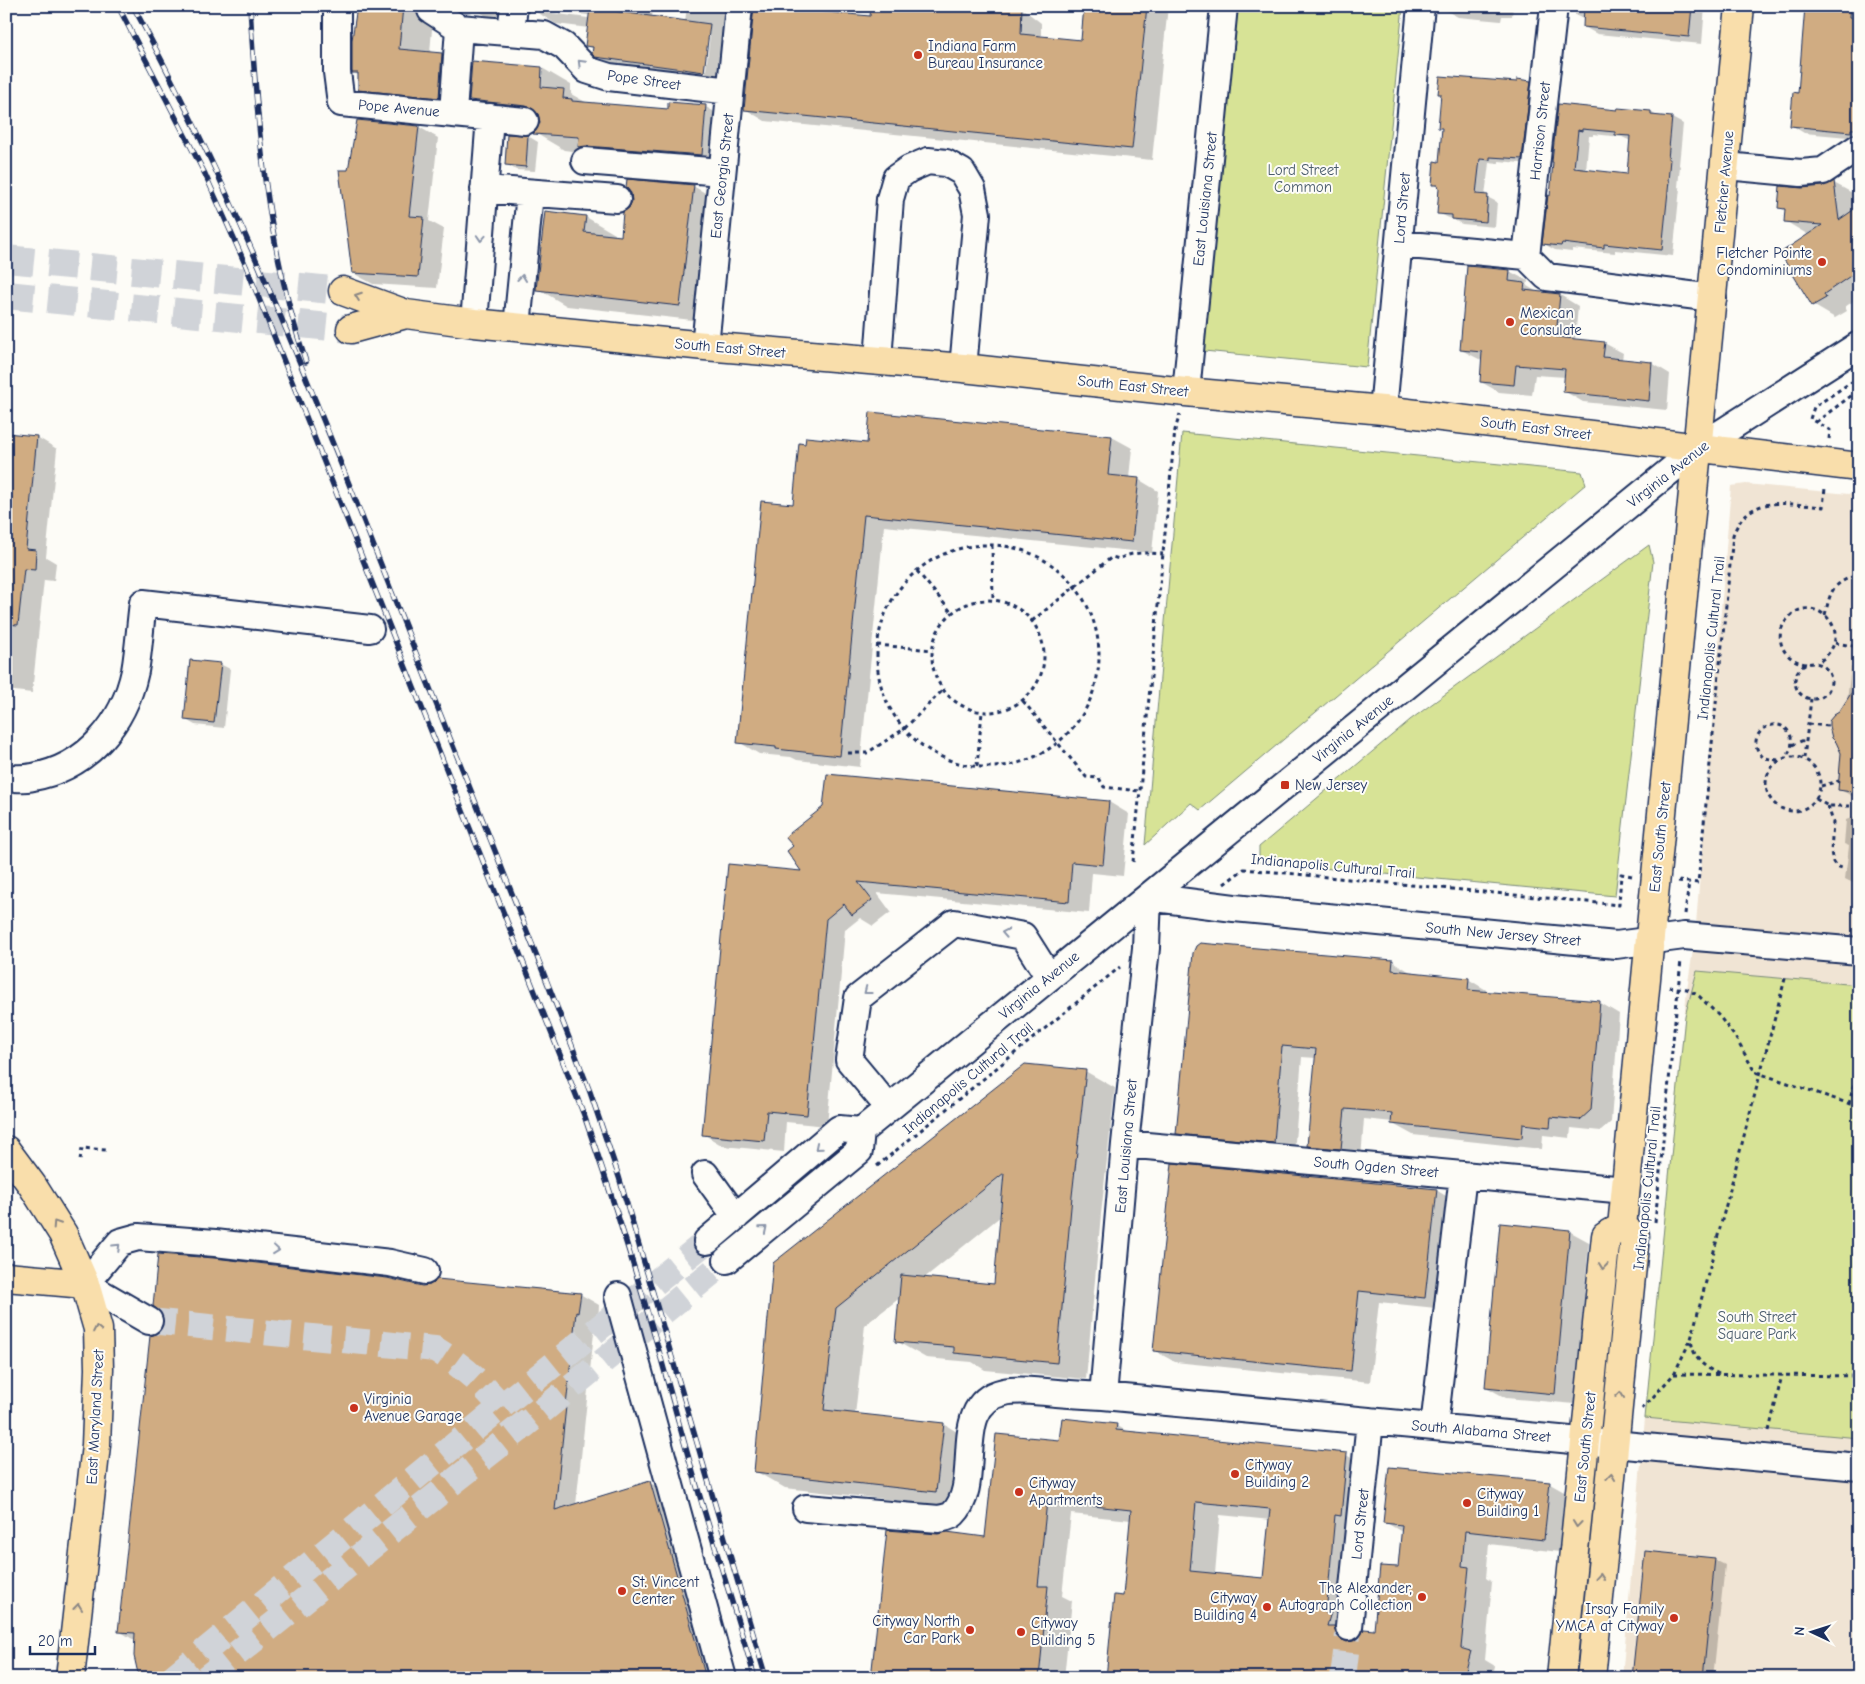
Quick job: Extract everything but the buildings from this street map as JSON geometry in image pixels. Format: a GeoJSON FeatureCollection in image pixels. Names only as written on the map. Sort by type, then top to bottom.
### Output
{"type":"FeatureCollection","features":[{"type":"Feature","properties":{"kind":"main road","name":"Fletcher Avenue"},"geometry":{"type":"LineString","coordinates":[[1698,448],[1740,6]]}},
{"type":"Feature","properties":{"kind":"main road","name":"South East Street"},"geometry":{"type":"LineString","coordinates":[[342,291],[406,314],[474,323],[705,346],[963,368],[1186,392],[1383,410],[1859,468]]}},
{"type":"Feature","properties":{"kind":"main road","name":"South East Street"},"geometry":{"type":"LineString","coordinates":[[351,329],[406,314]]}},
{"type":"Feature","properties":{"kind":"main road","name":"East South Street"},"geometry":{"type":"LineString","coordinates":[[1622,1227],[1698,448]]}},
{"type":"Feature","properties":{"kind":"main road","name":"East Maryland Street"},"geometry":{"type":"LineString","coordinates":[[7,1151],[97,1285],[99,1397],[96,1446],[71,1667]]}},
{"type":"Feature","properties":{"kind":"main road","name":"East South Street"},"geometry":{"type":"LineString","coordinates":[[1561,1678],[1606,1236],[1622,1227]]}},
{"type":"Feature","properties":{"kind":"main road","name":"East South Street"},"geometry":{"type":"LineString","coordinates":[[1591,1678],[1635,1236],[1622,1227]]}},
{"type":"Feature","properties":{"kind":"main road"},"geometry":{"type":"LineString","coordinates":[[6,1277],[97,1285]]}},
{"type":"Feature","properties":{"kind":"main road"},"geometry":{"type":"LineString","coordinates":[[71,1667],[93,1678]]}},
{"type":"Feature","properties":{"kind":"street","name":"Pope Avenue"},"geometry":{"type":"LineString","coordinates":[[337,6],[337,72],[341,103],[525,121]]}},
{"type":"Feature","properties":{"kind":"street","name":"Pope Street"},"geometry":{"type":"LineString","coordinates":[[430,6],[431,10],[440,17],[459,28],[544,35],[564,46],[587,70],[609,77],[730,91]]}},
{"type":"Feature","properties":{"kind":"street"},"geometry":{"type":"LineString","coordinates":[[512,32],[514,6]]}},
{"type":"Feature","properties":{"kind":"street","name":"East Georgia Street"},"geometry":{"type":"LineString","coordinates":[[705,346],[739,6]]}},
{"type":"Feature","properties":{"kind":"street","name":"East Louisiana Street"},"geometry":{"type":"LineString","coordinates":[[1186,392],[1224,6]]}},
{"type":"Feature","properties":{"kind":"street","name":"Lord Street"},"geometry":{"type":"LineString","coordinates":[[1383,410],[1422,6]]}},
{"type":"Feature","properties":{"kind":"street","name":"Harrison Street"},"geometry":{"type":"LineString","coordinates":[[1526,256],[1554,6]]}},
{"type":"Feature","properties":{"kind":"street"},"geometry":{"type":"LineString","coordinates":[[453,113],[459,28]]}},
{"type":"Feature","properties":{"kind":"street"},"geometry":{"type":"LineString","coordinates":[[474,323],[490,117]]}},
{"type":"Feature","properties":{"kind":"street"},"geometry":{"type":"LineString","coordinates":[[1726,166],[1801,173],[1823,171],[1859,147]]}},
{"type":"Feature","properties":{"kind":"street"},"geometry":{"type":"LineString","coordinates":[[585,161],[722,172]]}},
{"type":"Feature","properties":{"kind":"street"},"geometry":{"type":"LineString","coordinates":[[878,360],[890,199],[896,178],[909,168],[928,161],[946,163],[962,172],[972,189],[977,214],[963,368]]}},
{"type":"Feature","properties":{"kind":"street"},"geometry":{"type":"LineString","coordinates":[[484,189],[617,199]]}},
{"type":"Feature","properties":{"kind":"street"},"geometry":{"type":"LineString","coordinates":[[517,327],[530,193]]}},
{"type":"Feature","properties":{"kind":"street"},"geometry":{"type":"LineString","coordinates":[[1399,244],[1526,256],[1547,277],[1713,298]]}},
{"type":"Feature","properties":{"kind":"street","name":"Virginia Avenue"},"geometry":{"type":"LineString","coordinates":[[860,1131],[1698,448],[1859,345]]}},
{"type":"Feature","properties":{"kind":"street"},"geometry":{"type":"LineString","coordinates":[[6,778],[32,777],[64,766],[95,746],[109,731],[125,702],[131,686],[143,603],[370,629]]}},
{"type":"Feature","properties":{"kind":"street","name":"East Louisiana Street"},"geometry":{"type":"LineString","coordinates":[[1103,1396],[1146,948],[1148,897]]}},
{"type":"Feature","properties":{"kind":"street","name":"South New Jersey Street"},"geometry":{"type":"LineString","coordinates":[[1148,897],[1234,908],[1616,945],[1684,936],[1859,951]]}},
{"type":"Feature","properties":{"kind":"street"},"geometry":{"type":"LineString","coordinates":[[889,1108],[849,1060],[858,998],[954,924],[1022,936],[1049,977]]}},
{"type":"Feature","properties":{"kind":"street"},"geometry":{"type":"LineString","coordinates":[[707,1241],[839,1130],[860,1131],[859,1151],[727,1260]]}},
{"type":"Feature","properties":{"kind":"street","name":"South Ogden Street"},"geometry":{"type":"LineString","coordinates":[[1126,1144],[1626,1190]]}},
{"type":"Feature","properties":{"kind":"street"},"geometry":{"type":"LineString","coordinates":[[705,1174],[736,1216]]}},
{"type":"Feature","properties":{"kind":"street"},"geometry":{"type":"LineString","coordinates":[[1434,1427],[1463,1175]]}},
{"type":"Feature","properties":{"kind":"street"},"geometry":{"type":"LineString","coordinates":[[149,1322],[97,1285],[120,1242],[138,1238],[215,1243],[390,1262],[425,1270]]}},
{"type":"Feature","properties":{"kind":"street"},"geometry":{"type":"LineString","coordinates":[[618,1296],[723,1678]]}},
{"type":"Feature","properties":{"kind":"street","name":"South Alabama Street"},"geometry":{"type":"LineString","coordinates":[[806,1508],[939,1519],[952,1516],[960,1505],[966,1490],[974,1418],[980,1407],[991,1397],[1002,1392],[1018,1390],[1103,1396],[1859,1466]]}},
{"type":"Feature","properties":{"kind":"street","name":"Lord Street"},"geometry":{"type":"LineString","coordinates":[[1349,1627],[1370,1421]]}},
{"type":"Feature","properties":{"kind":"path"},"geometry":{"type":"LineString","coordinates":[[1859,377],[1814,407],[1810,419],[1815,422],[1859,390]]}},
{"type":"Feature","properties":{"kind":"path"},"geometry":{"type":"LineString","coordinates":[[1133,862],[1175,430],[1186,392]]}},
{"type":"Feature","properties":{"kind":"path","name":"Indianapolis Cultural Trail"},"geometry":{"type":"LineString","coordinates":[[1201,903],[1244,869],[1619,905],[1621,874],[1698,883],[1733,535],[1742,517],[1761,505],[1780,504],[1823,507],[1827,464]]}},
{"type":"Feature","properties":{"kind":"path"},"geometry":{"type":"LineString","coordinates":[[976,545],[992,545],[1015,548],[1038,556],[1063,574],[1074,586],[1090,613],[1096,636],[1098,660],[1093,691],[1087,706],[1069,732],[1047,750],[1025,761],[1002,766],[977,767],[950,761],[937,755],[904,730],[885,699],[877,664],[877,646],[883,620],[894,597],[917,570],[944,553],[976,545]]}},
{"type":"Feature","properties":{"kind":"path"},"geometry":{"type":"LineString","coordinates":[[992,545],[993,600]]}},
{"type":"Feature","properties":{"kind":"path"},"geometry":{"type":"LineString","coordinates":[[1032,622],[1112,556],[1119,559],[1127,554],[1138,552],[1163,554]]}},
{"type":"Feature","properties":{"kind":"path"},"geometry":{"type":"LineString","coordinates":[[917,570],[952,613]]}},
{"type":"Feature","properties":{"kind":"path"},"geometry":{"type":"LineString","coordinates":[[1825,615],[1830,594],[1835,586],[1859,572]]}},
{"type":"Feature","properties":{"kind":"path"},"geometry":{"type":"LineString","coordinates":[[1852,577],[1859,580]]}},
{"type":"Feature","properties":{"kind":"path"},"geometry":{"type":"LineString","coordinates":[[993,600],[1008,604],[1021,611],[1032,622],[1040,634],[1044,648],[1044,663],[1037,684],[1022,701],[1010,708],[997,712],[982,712],[960,705],[943,690],[936,678],[932,650],[942,624],[952,613],[971,603],[993,600]]}},
{"type":"Feature","properties":{"kind":"path"},"geometry":{"type":"LineString","coordinates":[[1813,609],[1825,615],[1834,626],[1836,634],[1835,643],[1831,651],[1817,663],[1806,664],[1798,662],[1790,658],[1784,651],[1781,642],[1783,624],[1795,612],[1813,609]]}},
{"type":"Feature","properties":{"kind":"path"},"geometry":{"type":"LineString","coordinates":[[1835,643],[1859,647]]}},
{"type":"Feature","properties":{"kind":"path"},"geometry":{"type":"LineString","coordinates":[[877,646],[932,650]]}},
{"type":"Feature","properties":{"kind":"path"},"geometry":{"type":"LineString","coordinates":[[1806,664],[1798,671],[1795,681],[1796,686],[1801,695],[1817,699],[1826,694],[1830,684],[1829,673],[1817,663]]}},
{"type":"Feature","properties":{"kind":"path"},"geometry":{"type":"LineString","coordinates":[[848,753],[867,753],[904,730],[943,690]]}},
{"type":"Feature","properties":{"kind":"path"},"geometry":{"type":"LineString","coordinates":[[1804,758],[1811,699]]}},
{"type":"Feature","properties":{"kind":"path"},"geometry":{"type":"LineString","coordinates":[[1022,701],[1086,777],[1100,778],[1104,787],[1139,791]]}},
{"type":"Feature","properties":{"kind":"path"},"geometry":{"type":"LineString","coordinates":[[977,767],[982,712]]}},
{"type":"Feature","properties":{"kind":"path"},"geometry":{"type":"LineString","coordinates":[[1808,724],[1829,726]]}},
{"type":"Feature","properties":{"kind":"path"},"geometry":{"type":"LineString","coordinates":[[1778,760],[1764,758],[1758,750],[1756,739],[1762,730],[1771,725],[1782,727],[1790,734],[1792,745],[1788,754],[1783,758]]}},
{"type":"Feature","properties":{"kind":"path"},"geometry":{"type":"LineString","coordinates":[[1792,745],[1807,739]]}},
{"type":"Feature","properties":{"kind":"path"},"geometry":{"type":"LineString","coordinates":[[1790,756],[1804,758],[1815,767],[1820,779],[1816,799],[1805,808],[1790,811],[1776,806],[1767,794],[1766,779],[1772,766],[1778,760],[1790,756]]}},
{"type":"Feature","properties":{"kind":"path"},"geometry":{"type":"LineString","coordinates":[[1820,786],[1839,781]]}},
{"type":"Feature","properties":{"kind":"path"},"geometry":{"type":"LineString","coordinates":[[1816,799],[1828,806],[1851,806]]}},
{"type":"Feature","properties":{"kind":"path"},"geometry":{"type":"LineString","coordinates":[[1828,806],[1833,822],[1831,852],[1833,862],[1836,866],[1845,869]]}},
{"type":"Feature","properties":{"kind":"path","name":"Indianapolis Cultural Trail"},"geometry":{"type":"LineString","coordinates":[[1685,919],[1689,882]]}},
{"type":"Feature","properties":{"kind":"path","name":"Indianapolis Cultural Trail"},"geometry":{"type":"LineString","coordinates":[[896,1151],[1146,948]]}},
{"type":"Feature","properties":{"kind":"path","name":"Indianapolis Cultural Trail"},"geometry":{"type":"LineString","coordinates":[[1655,1228],[1681,966]]}},
{"type":"Feature","properties":{"kind":"path"},"geometry":{"type":"LineString","coordinates":[[1641,1404],[1639,1412],[1674,1374],[1691,1339],[1786,975]]}},
{"type":"Feature","properties":{"kind":"path"},"geometry":{"type":"LineString","coordinates":[[1664,986],[1694,991],[1712,1008],[1735,1037],[1755,1072],[1859,1107]]}},
{"type":"Feature","properties":{"kind":"path"},"geometry":{"type":"LineString","coordinates":[[1849,1104],[1859,1063]]}},
{"type":"Feature","properties":{"kind":"path"},"geometry":{"type":"LineString","coordinates":[[80,1160],[82,1148],[106,1150]]}},
{"type":"Feature","properties":{"kind":"path"},"geometry":{"type":"LineString","coordinates":[[1691,1339],[1698,1361],[1703,1366],[1719,1374]]}},
{"type":"Feature","properties":{"kind":"path"},"geometry":{"type":"LineString","coordinates":[[1674,1374],[1859,1376]]}},
{"type":"Feature","properties":{"kind":"path"},"geometry":{"type":"LineString","coordinates":[[1769,1432],[1782,1375]]}},
{"type":"Feature","properties":{"kind":"shaded area"},"geometry":{"type":"Polygon","coordinates":[[[1746,484],[1859,495],[1859,1678],[1622,1678],[1645,1418],[1687,989],[1695,937],[1731,486],[1746,484]]]}},
{"type":"Feature","properties":{"kind":"green space","name":"Lord Street Common"},"geometry":{"type":"Polygon","coordinates":[[[1238,6],[1403,6],[1367,367],[1204,351],[1238,6]]]}},
{"type":"Feature","properties":{"kind":"green space"},"geometry":{"type":"Polygon","coordinates":[[[1182,433],[1582,472],[1586,484],[1200,810],[1191,803],[1145,845],[1182,433]]]}},
{"type":"Feature","properties":{"kind":"green space"},"geometry":{"type":"Polygon","coordinates":[[[1649,545],[1653,562],[1615,896],[1259,862],[1259,847],[1410,720],[1649,545]]]}},
{"type":"Feature","properties":{"kind":"green space","name":"South Street Square Park"},"geometry":{"type":"Polygon","coordinates":[[[1697,971],[1859,985],[1859,1438],[1645,1418],[1685,1016],[1697,971]]]}},
{"type":"Feature","properties":{"kind":"tunnel"},"geometry":{"type":"LineString","coordinates":[[6,259],[343,291]]}},
{"type":"Feature","properties":{"kind":"tunnel"},"geometry":{"type":"LineString","coordinates":[[6,295],[351,329]]}},
{"type":"Feature","properties":{"kind":"tunnel"},"geometry":{"type":"LineString","coordinates":[[172,1678],[502,1406],[707,1241]]}},
{"type":"Feature","properties":{"kind":"tunnel"},"geometry":{"type":"LineString","coordinates":[[206,1678],[520,1429],[727,1260]]}},
{"type":"Feature","properties":{"kind":"tunnel"},"geometry":{"type":"LineString","coordinates":[[149,1321],[435,1349],[478,1381],[513,1421]]}},
{"type":"Feature","properties":{"kind":"tunnel"},"geometry":{"type":"LineString","coordinates":[[1343,1678],[1349,1627]]}},
{"type":"Feature","properties":{"kind":"railway"},"geometry":{"type":"LineString","coordinates":[[118,6],[205,174],[246,266],[584,1115],[635,1270],[698,1490],[755,1678]]}},
{"type":"Feature","properties":{"kind":"railway"},"geometry":{"type":"LineString","coordinates":[[133,6],[208,154],[276,305],[590,1092],[619,1177],[766,1678]]}},
{"type":"Feature","properties":{"kind":"railway"},"geometry":{"type":"LineString","coordinates":[[250,6],[256,96],[273,231],[293,319],[306,362]]}},
{"type":"Feature","properties":{"kind":"place","name":"Indiana Farm Bureau Insurance"},"geometry":{"type":"Point","coordinates":[918,55]}},
{"type":"Feature","properties":{"kind":"place","name":"Fletcher Pointe Condominiums"},"geometry":{"type":"Point","coordinates":[1822,262]}},
{"type":"Feature","properties":{"kind":"place","name":"Mexican Consulate"},"geometry":{"type":"Point","coordinates":[1510,322]}},
{"type":"Feature","properties":{"kind":"place","name":"New Jersey"},"geometry":{"type":"Point","coordinates":[1285,785]}},
{"type":"Feature","properties":{"kind":"place","name":"Virginia Avenue Garage"},"geometry":{"type":"Point","coordinates":[354,1408]}},
{"type":"Feature","properties":{"kind":"place","name":"Cityway Building 2"},"geometry":{"type":"Point","coordinates":[1235,1474]}},
{"type":"Feature","properties":{"kind":"place","name":"Cityway Apartments"},"geometry":{"type":"Point","coordinates":[1019,1492]}},
{"type":"Feature","properties":{"kind":"place","name":"Cityway Building 1"},"geometry":{"type":"Point","coordinates":[1467,1503]}},
{"type":"Feature","properties":{"kind":"place","name":"St. Vincent Center"},"geometry":{"type":"Point","coordinates":[622,1591]}},
{"type":"Feature","properties":{"kind":"place","name":"The Alexander, Autograph Collection"},"geometry":{"type":"Point","coordinates":[1422,1597]}},
{"type":"Feature","properties":{"kind":"place","name":"Cityway Building 4"},"geometry":{"type":"Point","coordinates":[1267,1607]}},
{"type":"Feature","properties":{"kind":"place","name":"Irsay Family YMCA at Cityway"},"geometry":{"type":"Point","coordinates":[1674,1618]}},
{"type":"Feature","properties":{"kind":"place","name":"Cityway North Car Park"},"geometry":{"type":"Point","coordinates":[970,1630]}},
{"type":"Feature","properties":{"kind":"place","name":"Cityway Building 5"},"geometry":{"type":"Point","coordinates":[1021,1632]}}]}
